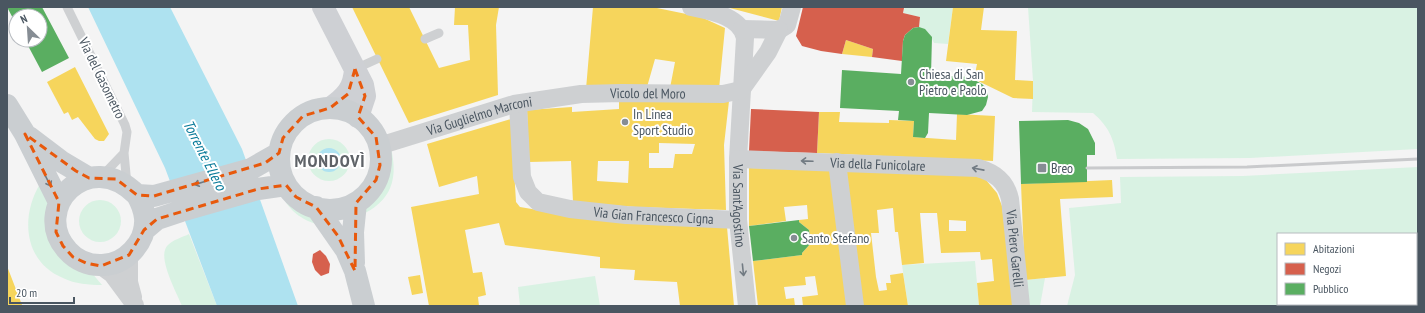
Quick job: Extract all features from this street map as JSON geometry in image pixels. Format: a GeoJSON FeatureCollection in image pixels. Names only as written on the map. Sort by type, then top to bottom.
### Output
{"type":"FeatureCollection","features":[{"type":"Feature","properties":{"kind":"main road"},"geometry":{"type":"LineString","coordinates":[[7,104],[25,134],[59,202]]}},
{"type":"Feature","properties":{"kind":"main road"},"geometry":{"type":"LineString","coordinates":[[330,108],[345,110],[358,117],[368,126],[379,146],[380,165],[376,180],[368,192],[356,203],[341,208],[325,210],[310,206],[296,197],[286,185],[279,164],[279,153],[283,138],[292,126],[303,116],[317,110],[330,108]]}},
{"type":"Feature","properties":{"kind":"main road"},"geometry":{"type":"LineString","coordinates":[[25,134],[62,162],[96,177],[116,179],[132,190],[154,196],[251,169],[279,153]]}},
{"type":"Feature","properties":{"kind":"main road"},"geometry":{"type":"LineString","coordinates":[[96,177],[77,183],[67,191],[59,202],[56,217],[56,232],[63,246],[73,257],[86,264],[101,266],[116,263],[129,255],[139,244],[144,230],[145,218],[142,206],[132,190]]}},
{"type":"Feature","properties":{"kind":"main road"},"geometry":{"type":"LineString","coordinates":[[144,230],[157,219],[181,211],[258,189],[286,185]]}},
{"type":"Feature","properties":{"kind":"main road"},"geometry":{"type":"LineString","coordinates":[[356,203],[353,232],[355,271],[364,306]]}},
{"type":"Feature","properties":{"kind":"main road"},"geometry":{"type":"LineString","coordinates":[[316,208],[338,236],[355,271]]}},
{"type":"Feature","properties":{"kind":"street"},"geometry":{"type":"LineString","coordinates":[[323,7],[363,85],[365,96],[358,117]]}},
{"type":"Feature","properties":{"kind":"street"},"geometry":{"type":"LineString","coordinates":[[691,7],[736,24],[787,19]]}},
{"type":"Feature","properties":{"kind":"street"},"geometry":{"type":"LineString","coordinates":[[741,98],[787,19]]}},
{"type":"Feature","properties":{"kind":"street","name":"Via Sant'Agostino"},"geometry":{"type":"LineString","coordinates":[[736,24],[746,44],[741,98],[738,159],[738,220],[747,306]]}},
{"type":"Feature","properties":{"kind":"street"},"geometry":{"type":"LineString","coordinates":[[330,108],[348,94],[352,86],[355,68]]}},
{"type":"Feature","properties":{"kind":"street","name":"Vicolo del Moro"},"geometry":{"type":"LineString","coordinates":[[583,93],[716,92],[741,98]]}},
{"type":"Feature","properties":{"kind":"street","name":"Via Guglielmo Marconi"},"geometry":{"type":"LineString","coordinates":[[379,146],[514,104],[583,93]]}},
{"type":"Feature","properties":{"kind":"street","name":"Via Gian Francesco Cigna"},"geometry":{"type":"LineString","coordinates":[[518,105],[525,185],[532,198],[545,204],[570,209],[626,215],[738,220]]}},
{"type":"Feature","properties":{"kind":"street","name":"Via della Funicolare"},"geometry":{"type":"LineString","coordinates":[[738,159],[978,168],[990,172],[998,178],[1008,191]]}},
{"type":"Feature","properties":{"kind":"street"},"geometry":{"type":"LineString","coordinates":[[837,162],[855,306]]}},
{"type":"Feature","properties":{"kind":"street","name":"Via Piero Garelli"},"geometry":{"type":"LineString","coordinates":[[1008,191],[1021,306]]}},
{"type":"Feature","properties":{"kind":"street"},"geometry":{"type":"LineString","coordinates":[[129,255],[129,282],[135,306]]}},
{"type":"Feature","properties":{"kind":"street"},"geometry":{"type":"LineString","coordinates":[[101,266],[117,279],[135,306]]}},
{"type":"Feature","properties":{"kind":"lane","name":"Via del Gasometro"},"geometry":{"type":"LineString","coordinates":[[67,7],[125,125],[127,132],[124,153],[132,190]]}},
{"type":"Feature","properties":{"kind":"lane"},"geometry":{"type":"LineString","coordinates":[[425,39],[439,33]]}},
{"type":"Feature","properties":{"kind":"lane"},"geometry":{"type":"LineString","coordinates":[[355,68],[377,59]]}},
{"type":"Feature","properties":{"kind":"lane"},"geometry":{"type":"LineString","coordinates":[[96,177],[124,153]]}},
{"type":"Feature","properties":{"kind":"highlighted area"},"geometry":{"type":"Polygon","coordinates":[[[355,69],[365,96],[358,117],[376,137],[380,165],[376,180],[356,203],[355,271],[338,236],[316,207],[296,197],[286,185],[258,189],[157,219],[144,230],[129,255],[101,266],[86,263],[73,257],[63,246],[56,232],[59,202],[25,134],[76,171],[89,178],[116,179],[137,195],[154,196],[265,163],[279,153],[283,138],[303,116],[330,108],[348,94],[355,69]]]}},
{"type":"Feature","properties":{"kind":"green space"},"geometry":{"type":"Polygon","coordinates":[[[905,7],[953,7],[948,44],[934,43],[929,33],[919,27],[920,17],[903,13],[905,7]]]}},
{"type":"Feature","properties":{"kind":"green space"},"geometry":{"type":"Polygon","coordinates":[[[1028,7],[1418,7],[1418,149],[1250,158],[1117,159],[1110,133],[1093,113],[1032,112],[1033,81],[1028,7]]]}},
{"type":"Feature","properties":{"kind":"green space"},"geometry":{"type":"Polygon","coordinates":[[[325,139],[333,139],[341,142],[347,148],[350,160],[347,172],[341,178],[333,181],[325,181],[317,178],[311,172],[308,164],[308,156],[311,148],[317,142],[325,139]]]}},
{"type":"Feature","properties":{"kind":"green space"},"geometry":{"type":"Polygon","coordinates":[[[391,148],[394,169],[390,187],[381,202],[363,214],[365,204],[376,189],[386,156],[391,148]]]}},
{"type":"Feature","properties":{"kind":"green space"},"geometry":{"type":"Polygon","coordinates":[[[1418,167],[1418,306],[1402,306],[1417,305],[1417,233],[1277,233],[1277,305],[1331,305],[1067,306],[1075,275],[1069,208],[1121,203],[1120,177],[1243,176],[1418,167]]]}},
{"type":"Feature","properties":{"kind":"green space"},"geometry":{"type":"Polygon","coordinates":[[[40,184],[91,272],[102,285],[82,284],[63,278],[50,271],[40,261],[33,250],[29,237],[28,224],[30,210],[40,184]]]}},
{"type":"Feature","properties":{"kind":"green space"},"geometry":{"type":"Polygon","coordinates":[[[280,192],[289,196],[299,206],[312,212],[320,225],[296,214],[287,204],[280,192]]]}},
{"type":"Feature","properties":{"kind":"green space"},"geometry":{"type":"Polygon","coordinates":[[[96,200],[104,200],[112,203],[118,209],[121,221],[118,233],[112,239],[104,242],[96,242],[88,239],[82,233],[79,225],[79,217],[82,209],[88,203],[96,200]]]}},
{"type":"Feature","properties":{"kind":"green space"},"geometry":{"type":"Polygon","coordinates":[[[189,234],[217,306],[182,306],[169,276],[164,259],[167,246],[175,240],[189,234]]]}},
{"type":"Feature","properties":{"kind":"green space"},"geometry":{"type":"Polygon","coordinates":[[[975,261],[979,306],[908,306],[902,265],[975,261]]]}},
{"type":"Feature","properties":{"kind":"green space"},"geometry":{"type":"Polygon","coordinates":[[[595,276],[600,306],[520,306],[518,287],[595,276]]]}},
{"type":"Feature","properties":{"kind":"green space"},"geometry":{"type":"Polygon","coordinates":[[[1045,278],[1040,306],[1028,306],[1025,280],[1045,278]]]}},
{"type":"Feature","properties":{"kind":"water","name":"Torrente Ellero"},"geometry":{"type":"Polygon","coordinates":[[[88,7],[170,7],[242,149],[298,306],[217,306],[165,168],[88,7]]]}},
{"type":"Feature","properties":{"kind":"water"},"geometry":{"type":"Polygon","coordinates":[[[324,148],[334,148],[341,155],[341,165],[334,172],[324,172],[317,165],[317,155],[324,148]]]}},
{"type":"Feature","properties":{"kind":"building: Abitazioni"},"geometry":{"type":"Polygon","coordinates":[[[352,7],[409,7],[439,68],[470,60],[468,25],[454,25],[455,7],[499,7],[496,25],[498,95],[409,123],[352,7]]]}},
{"type":"Feature","properties":{"kind":"building: Abitazioni"},"geometry":{"type":"Polygon","coordinates":[[[593,7],[652,7],[701,17],[725,28],[719,89],[670,88],[675,62],[655,59],[647,87],[586,89],[593,7]]]}},
{"type":"Feature","properties":{"kind":"building: Abitazioni"},"geometry":{"type":"Polygon","coordinates":[[[726,7],[782,7],[779,21],[726,7]]]}},
{"type":"Feature","properties":{"kind":"building: Abitazioni"},"geometry":{"type":"Polygon","coordinates":[[[953,7],[984,7],[981,30],[1017,31],[1015,80],[1033,81],[1033,99],[1013,98],[974,79],[977,64],[946,61],[953,7]]]}},
{"type":"Feature","properties":{"kind":"building: Abitazioni"},"geometry":{"type":"Polygon","coordinates":[[[846,40],[873,49],[872,57],[842,54],[846,40]]]}},
{"type":"Feature","properties":{"kind":"building: Abitazioni"},"geometry":{"type":"Polygon","coordinates":[[[75,67],[109,134],[104,141],[95,139],[78,117],[72,120],[68,112],[64,114],[47,82],[75,67]]]}},
{"type":"Feature","properties":{"kind":"building: Abitazioni"},"geometry":{"type":"Polygon","coordinates":[[[619,100],[729,101],[724,145],[726,210],[635,207],[573,202],[571,161],[529,162],[527,110],[572,107],[572,112],[619,109],[619,100]],[[659,143],[659,153],[649,153],[649,168],[673,168],[675,154],[692,154],[695,144],[659,143]],[[598,161],[597,181],[628,183],[629,161],[598,161]]]}},
{"type":"Feature","properties":{"kind":"building: Abitazioni"},"geometry":{"type":"Polygon","coordinates":[[[819,112],[840,112],[839,122],[889,123],[889,120],[914,121],[913,137],[956,140],[957,114],[995,116],[993,161],[817,153],[819,112]]]}},
{"type":"Feature","properties":{"kind":"building: Abitazioni"},"geometry":{"type":"Polygon","coordinates":[[[511,119],[516,202],[520,207],[567,215],[727,227],[734,306],[680,306],[677,282],[634,280],[635,270],[600,268],[600,257],[505,245],[499,223],[465,230],[473,273],[482,272],[486,295],[478,297],[479,306],[429,306],[411,207],[479,194],[477,176],[439,187],[427,144],[511,119]]]}},
{"type":"Feature","properties":{"kind":"building: Abitazioni"},"geometry":{"type":"Polygon","coordinates":[[[749,168],[831,169],[848,306],[803,306],[802,297],[818,295],[815,276],[805,277],[806,285],[784,287],[786,299],[794,298],[795,306],[758,306],[753,261],[802,255],[811,243],[809,230],[799,222],[799,220],[808,219],[807,205],[784,207],[786,221],[749,226],[749,168]]]}},
{"type":"Feature","properties":{"kind":"building: Abitazioni"},"geometry":{"type":"Polygon","coordinates":[[[844,169],[977,175],[986,180],[997,193],[1002,206],[1014,306],[979,306],[977,283],[994,281],[992,259],[981,260],[980,252],[941,253],[937,213],[920,213],[924,263],[902,265],[898,232],[895,232],[893,208],[877,210],[879,233],[871,233],[876,277],[879,291],[887,290],[886,283],[891,283],[890,275],[903,273],[908,306],[861,306],[844,169]],[[949,220],[949,231],[966,231],[966,221],[949,220]]]}},
{"type":"Feature","properties":{"kind":"building: Abitazioni"},"geometry":{"type":"Polygon","coordinates":[[[1112,180],[1113,197],[1060,199],[1066,276],[1025,280],[1021,184],[1112,180]]]}},
{"type":"Feature","properties":{"kind":"building: Abitazioni"},"geometry":{"type":"Polygon","coordinates":[[[7,266],[22,305],[20,306],[7,306],[7,266]]]}},
{"type":"Feature","properties":{"kind":"building: Abitazioni"},"geometry":{"type":"Polygon","coordinates":[[[420,275],[423,293],[412,295],[408,277],[420,275]]]}},
{"type":"Feature","properties":{"kind":"building: Negozi"},"geometry":{"type":"Polygon","coordinates":[[[803,7],[899,7],[904,8],[903,13],[920,17],[919,27],[913,28],[905,35],[903,41],[902,61],[872,57],[873,49],[846,40],[842,54],[821,51],[802,46],[796,36],[803,7]]]}},
{"type":"Feature","properties":{"kind":"building: Negozi"},"geometry":{"type":"Polygon","coordinates":[[[751,109],[819,112],[817,153],[749,151],[751,109]]]}},
{"type":"Feature","properties":{"kind":"building: Negozi"},"geometry":{"type":"Polygon","coordinates":[[[320,250],[326,256],[330,264],[329,273],[321,276],[315,270],[312,262],[313,254],[320,250]]]}},
{"type":"Feature","properties":{"kind":"building: Pubblico"},"geometry":{"type":"Polygon","coordinates":[[[7,7],[43,8],[8,8],[7,7]]]}},
{"type":"Feature","properties":{"kind":"building: Pubblico"},"geometry":{"type":"Polygon","coordinates":[[[48,18],[69,58],[42,72],[29,48],[48,48],[48,18]]]}},
{"type":"Feature","properties":{"kind":"building: Pubblico","name":"Chiesa di San Pietro e Paolo"},"geometry":{"type":"Polygon","coordinates":[[[919,27],[925,29],[932,37],[931,75],[969,77],[982,84],[987,89],[988,97],[986,105],[982,111],[967,115],[929,113],[928,133],[925,138],[913,137],[914,121],[898,120],[899,111],[840,108],[842,70],[901,74],[903,41],[905,35],[913,28],[919,27]]]}},
{"type":"Feature","properties":{"kind":"building: Pubblico"},"geometry":{"type":"Polygon","coordinates":[[[1068,120],[1079,123],[1088,129],[1095,143],[1095,155],[1087,155],[1087,182],[1021,184],[1019,121],[1068,120]]]}},
{"type":"Feature","properties":{"kind":"building: Pubblico"},"geometry":{"type":"Polygon","coordinates":[[[799,220],[799,222],[809,230],[811,243],[802,255],[753,261],[749,226],[799,220]]]}},
{"type":"Feature","properties":{"kind":"railway"},"geometry":{"type":"LineString","coordinates":[[1087,168],[1247,167],[1418,159]]}},
{"type":"Feature","properties":{"kind":"place","name":"Chiesa di San Pietro e Paolo"},"geometry":{"type":"Point","coordinates":[911,82]}},
{"type":"Feature","properties":{"kind":"place","name":"In Linea Sport Studio"},"geometry":{"type":"Point","coordinates":[625,122]}},
{"type":"Feature","properties":{"kind":"place","name":"Breo"},"geometry":{"type":"Point","coordinates":[1042,168]}},
{"type":"Feature","properties":{"kind":"place","name":"Santo Stefano"},"geometry":{"type":"Point","coordinates":[794,238]}},
{"type":"Feature","properties":{"kind":"district","name":"MONDOVÌ"},"geometry":{"type":"Point","coordinates":[330,160]}}]}
